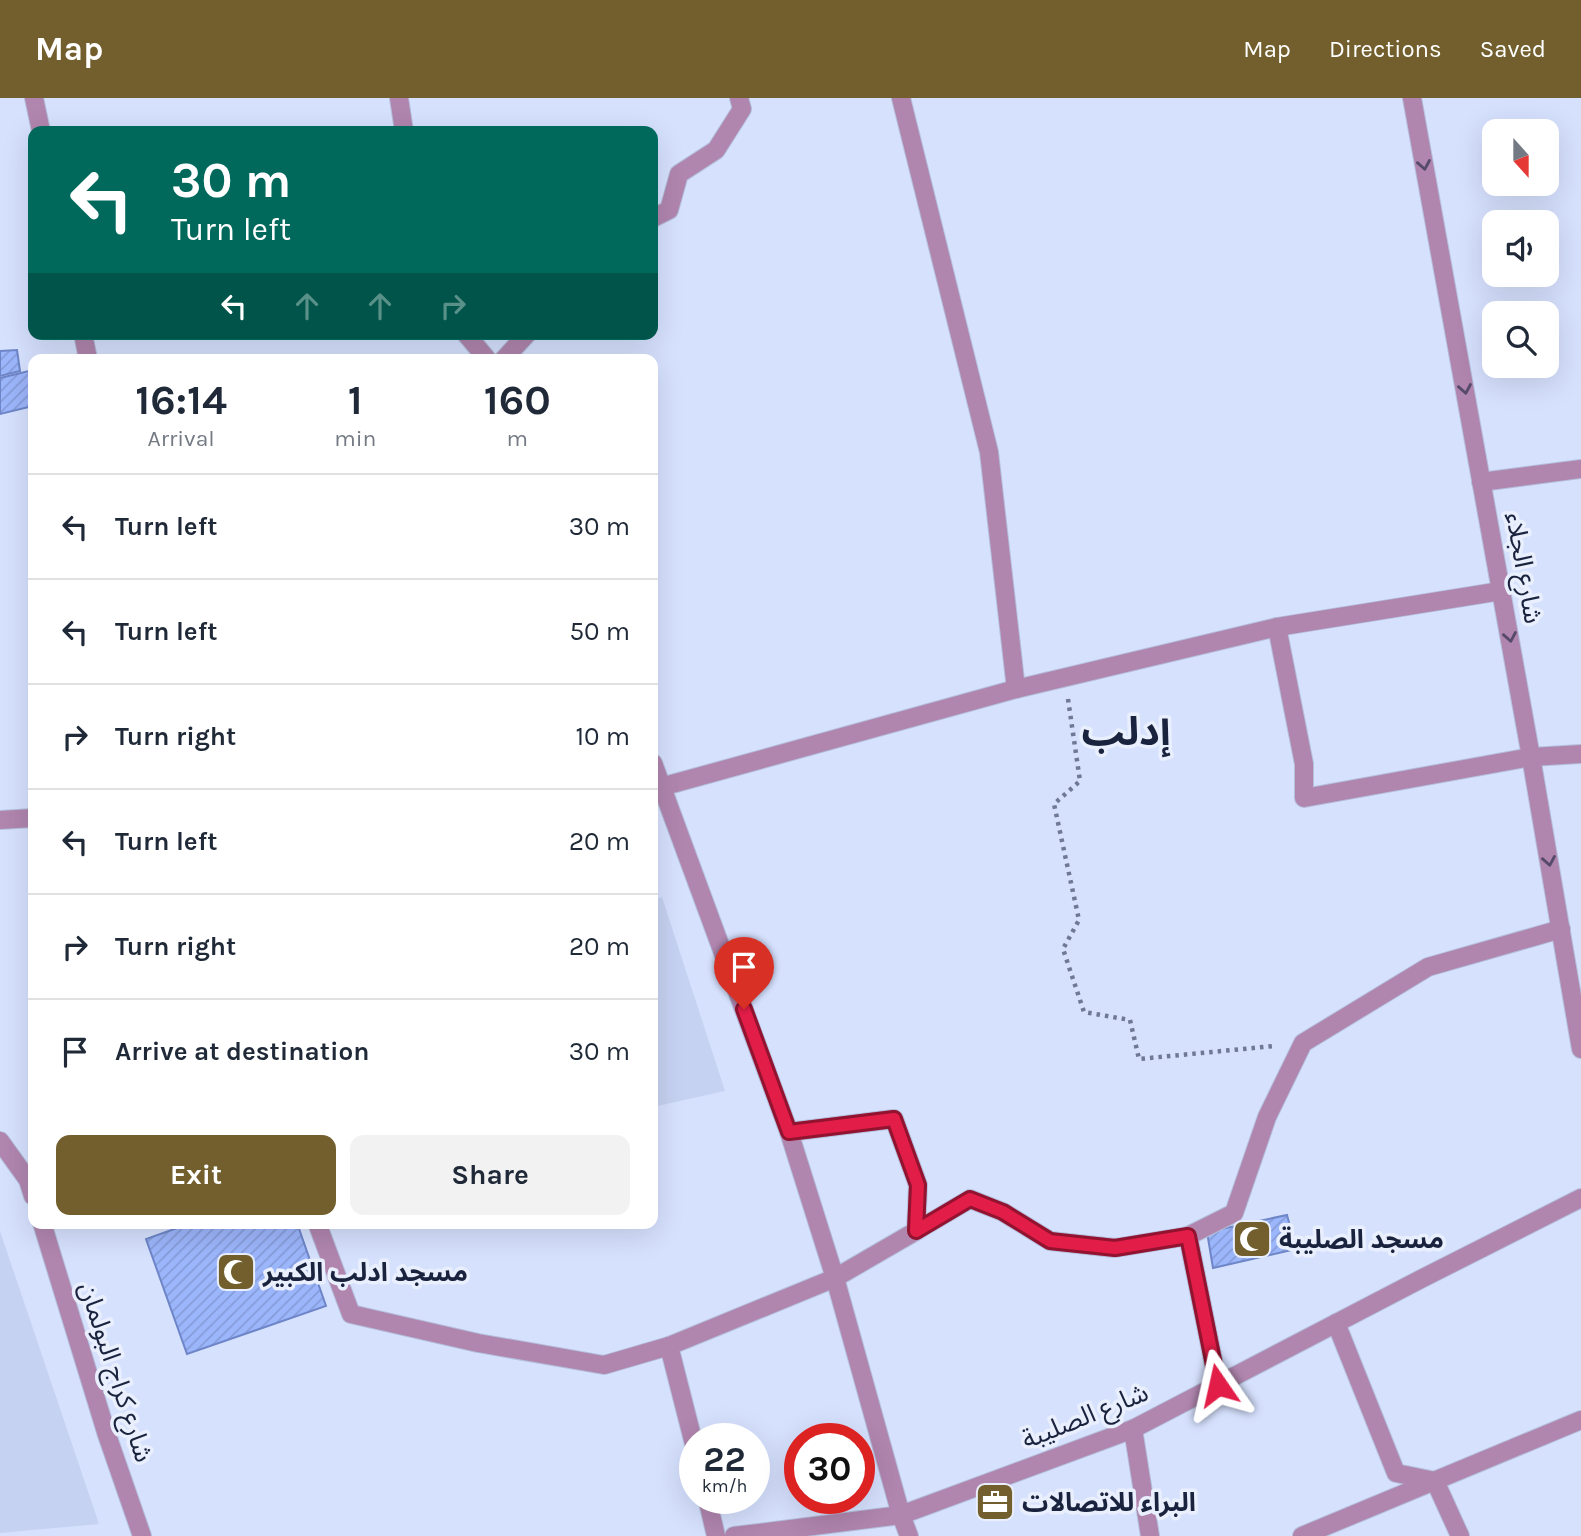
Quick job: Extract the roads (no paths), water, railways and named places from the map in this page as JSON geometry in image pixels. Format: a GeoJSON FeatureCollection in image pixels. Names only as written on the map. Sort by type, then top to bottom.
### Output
{"type":"FeatureCollection","features":[{"type":"Feature","properties":{"kind":"street"},"geometry":{"type":"LineString","coordinates":[[34,98],[40,126]]}},
{"type":"Feature","properties":{"kind":"street"},"geometry":{"type":"LineString","coordinates":[[399,98],[403,126]]}},
{"type":"Feature","properties":{"kind":"street"},"geometry":{"type":"LineString","coordinates":[[658,216],[669,211],[679,174],[716,150],[742,110],[739,98]]}},
{"type":"Feature","properties":{"kind":"street"},"geometry":{"type":"LineString","coordinates":[[901,98],[989,452],[1016,689]]}},
{"type":"Feature","properties":{"kind":"street","name":"شارع الجلاء"},"geometry":{"type":"LineString","coordinates":[[1412,98],[1561,929],[1575,981],[1581,1049]]}},
{"type":"Feature","properties":{"kind":"street"},"geometry":{"type":"LineString","coordinates":[[471,340],[482,354]]}},
{"type":"Feature","properties":{"kind":"street"},"geometry":{"type":"LineString","coordinates":[[509,354],[521,340]]}},
{"type":"Feature","properties":{"kind":"street"},"geometry":{"type":"LineString","coordinates":[[1481,482],[1581,469]]}},
{"type":"Feature","properties":{"kind":"street"},"geometry":{"type":"LineString","coordinates":[[658,777],[1277,627],[1501,591]]}},
{"type":"Feature","properties":{"kind":"street"},"geometry":{"type":"LineString","coordinates":[[1277,627],[1304,764],[1304,798],[1531,757],[1581,754]]}},
{"type":"Feature","properties":{"kind":"street"},"geometry":{"type":"LineString","coordinates":[[658,782],[789,1132],[835,1278],[901,1516],[909,1536]]}},
{"type":"Feature","properties":{"kind":"street"},"geometry":{"type":"LineString","coordinates":[[0,820],[28,818]]}},
{"type":"Feature","properties":{"kind":"street"},"geometry":{"type":"LineString","coordinates":[[319,1229],[351,1314],[478,1343],[604,1365],[669,1346],[835,1278],[970,1199],[1003,1212],[1050,1241],[1115,1248],[1188,1236],[1234,1213],[1267,1117],[1303,1043],[1428,967],[1561,929]]}},
{"type":"Feature","properties":{"kind":"street"},"geometry":{"type":"LineString","coordinates":[[789,1132],[894,1119],[918,1185],[916,1231]]}},
{"type":"Feature","properties":{"kind":"street"},"geometry":{"type":"LineString","coordinates":[[0,1141],[28,1180]]}},
{"type":"Feature","properties":{"kind":"street","name":"شارع الصليبة"},"geometry":{"type":"LineString","coordinates":[[734,1536],[901,1516],[1133,1429],[1581,1198]]}},
{"type":"Feature","properties":{"kind":"street","name":"شارع كراج البولمان"},"geometry":{"type":"LineString","coordinates":[[44,1229],[107,1435],[142,1536]]}},
{"type":"Feature","properties":{"kind":"street"},"geometry":{"type":"LineString","coordinates":[[1188,1236],[1218,1385]]}},
{"type":"Feature","properties":{"kind":"street"},"geometry":{"type":"LineString","coordinates":[[1336,1323],[1396,1473],[1435,1481]]}},
{"type":"Feature","properties":{"kind":"street"},"geometry":{"type":"LineString","coordinates":[[669,1346],[689,1423]]}},
{"type":"Feature","properties":{"kind":"street"},"geometry":{"type":"LineString","coordinates":[[1303,1536],[1581,1420]]}},
{"type":"Feature","properties":{"kind":"street"},"geometry":{"type":"LineString","coordinates":[[1133,1429],[1150,1536]]}},
{"type":"Feature","properties":{"kind":"street"},"geometry":{"type":"LineString","coordinates":[[1435,1481],[1460,1536]]}},
{"type":"Feature","properties":{"kind":"street"},"geometry":{"type":"LineString","coordinates":[[711,1514],[716,1536]]}},
{"type":"Feature","properties":{"kind":"place","name":"مسجد الصليبة"},"geometry":{"type":"Point","coordinates":[1252,1239]}},
{"type":"Feature","properties":{"kind":"place","name":"مسجد ادلب الكبير"},"geometry":{"type":"Point","coordinates":[236,1272]}},
{"type":"Feature","properties":{"kind":"place","name":"البراء للاتصالات"},"geometry":{"type":"Point","coordinates":[995,1502]}},
{"type":"Feature","properties":{"kind":"district","name":"إدلب"},"geometry":{"type":"Point","coordinates":[1126,731]}}]}
